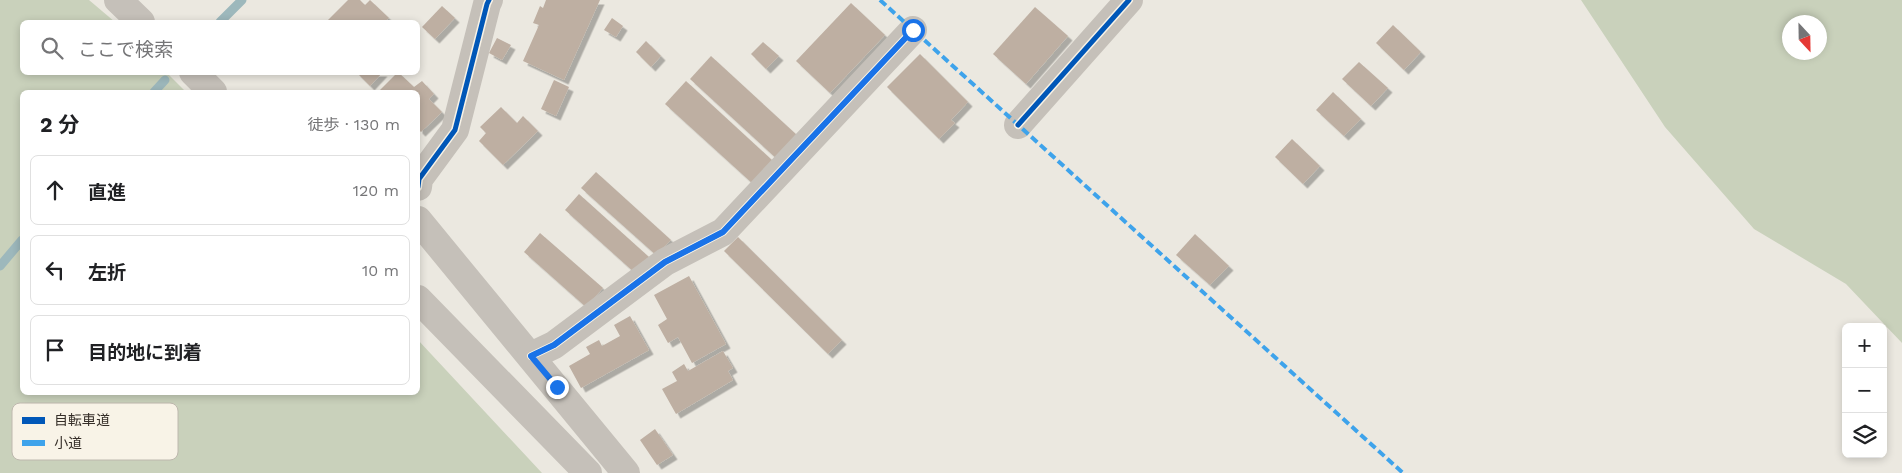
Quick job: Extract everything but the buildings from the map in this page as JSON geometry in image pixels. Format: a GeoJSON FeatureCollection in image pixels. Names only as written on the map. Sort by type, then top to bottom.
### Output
{"type":"FeatureCollection","features":[{"type":"Feature","properties":{"kind":"street"},"geometry":{"type":"LineString","coordinates":[[118,0],[139,20]]}},
{"type":"Feature","properties":{"kind":"street"},"geometry":{"type":"LineString","coordinates":[[420,178],[455,130],[489,0]]}},
{"type":"Feature","properties":{"kind":"street"},"geometry":{"type":"LineString","coordinates":[[1018,125],[1129,0]]}},
{"type":"Feature","properties":{"kind":"street"},"geometry":{"type":"LineString","coordinates":[[531,356],[554,345],[665,262],[723,232],[913,30]]}},
{"type":"Feature","properties":{"kind":"street"},"geometry":{"type":"LineString","coordinates":[[196,75],[211,90]]}},
{"type":"Feature","properties":{"kind":"street"},"geometry":{"type":"LineString","coordinates":[[420,222],[626,473]]}},
{"type":"Feature","properties":{"kind":"street"},"geometry":{"type":"LineString","coordinates":[[420,301],[588,473]]}},
{"type":"Feature","properties":{"kind":"green space"},"geometry":{"type":"Polygon","coordinates":[[[0,0],[89,0],[113,20],[20,20],[20,75],[169,75],[184,90],[20,90],[20,395],[420,395],[420,342],[542,473],[0,473],[0,0]]]}},
{"type":"Feature","properties":{"kind":"green space"},"geometry":{"type":"Polygon","coordinates":[[[1581,0],[1902,0],[1902,343],[1887,327],[1887,323],[1883,323],[1846,284],[1754,229],[1665,127],[1581,0]]]}},
{"type":"Feature","properties":{"kind":"waterway"},"geometry":{"type":"LineString","coordinates":[[222,20],[242,0]]}},
{"type":"Feature","properties":{"kind":"waterway"},"geometry":{"type":"LineString","coordinates":[[156,90],[165,80]]}},
{"type":"Feature","properties":{"kind":"waterway"},"geometry":{"type":"LineString","coordinates":[[0,266],[20,242]]}},
{"type":"Feature","properties":{"kind":"marked path"},"geometry":{"type":"LineString","coordinates":[[880,0],[1403,473]]}},
{"type":"Feature","properties":{"kind":"cycle path"},"geometry":{"type":"LineString","coordinates":[[420,178],[455,130],[489,0]]}},
{"type":"Feature","properties":{"kind":"cycle path"},"geometry":{"type":"LineString","coordinates":[[1018,125],[1129,0]]}},
{"type":"Feature","properties":{"kind":"cycle path"},"geometry":{"type":"LineString","coordinates":[[531,356],[554,345],[665,262],[723,232],[913,30]]}},
{"type":"Feature","properties":{"kind":"route"},"geometry":{"type":"LineString","coordinates":[[557,387],[531,356],[554,345],[665,262],[723,232],[913,30]]}}]}
